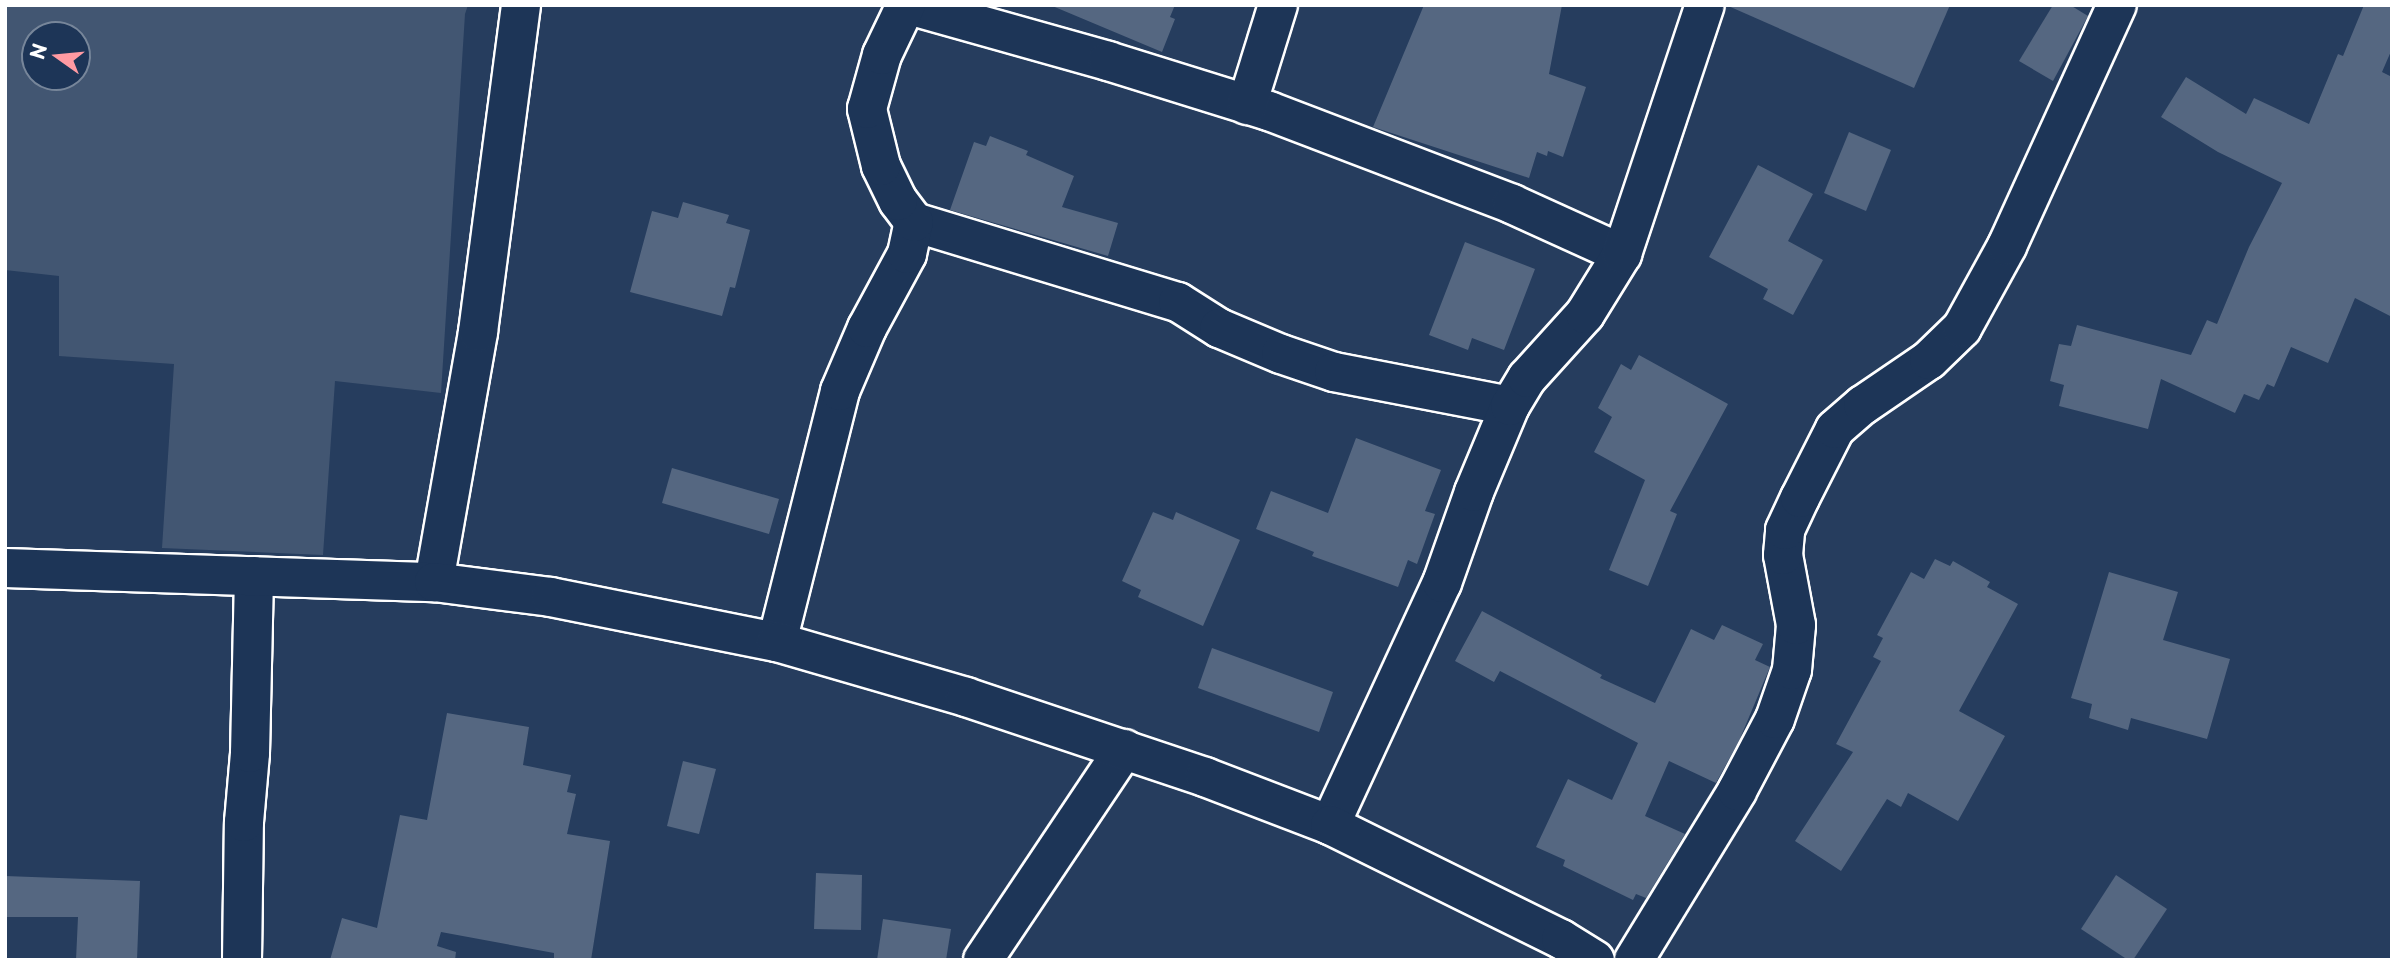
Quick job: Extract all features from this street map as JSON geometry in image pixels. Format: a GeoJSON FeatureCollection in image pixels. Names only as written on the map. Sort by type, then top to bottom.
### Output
{"type":"FeatureCollection","features":[{"type":"Feature","properties":{"kind":"street"},"geometry":{"type":"LineString","coordinates":[[434,582],[478,332],[522,5]]}},
{"type":"Feature","properties":{"kind":"street"},"geometry":{"type":"LineString","coordinates":[[1510,406],[1334,372],[1281,354],[1219,328],[1178,302],[914,222],[898,201],[881,166],[867,108],[882,55],[908,5],[1108,61],[1247,105],[1479,190],[1622,254]]}},
{"type":"Feature","properties":{"kind":"street"},"geometry":{"type":"LineString","coordinates":[[1247,105],[1278,5]]}},
{"type":"Feature","properties":{"kind":"street"},"geometry":{"type":"LineString","coordinates":[[1330,825],[1442,583],[1474,492],[1510,406],[1527,379],[1585,314],[1622,254],[1704,5]]}},
{"type":"Feature","properties":{"kind":"street"},"geometry":{"type":"LineString","coordinates":[[1634,960],[1737,791],[1775,719],[1792,670],[1796,625],[1783,555],[1786,530],[1800,498],[1835,429],[1863,405],[1928,360],[1962,328],[2007,246],[2117,5]]}},
{"type":"Feature","properties":{"kind":"street"},"geometry":{"type":"LineString","coordinates":[[777,642],[840,391],[867,328],[907,254],[914,222]]}},
{"type":"Feature","properties":{"kind":"street"},"geometry":{"type":"LineString","coordinates":[[5,568],[434,582],[551,597],[777,642],[966,696],[1330,825],[1561,939],[1595,960]]}},
{"type":"Feature","properties":{"kind":"street"},"geometry":{"type":"LineString","coordinates":[[242,960],[244,822],[250,753],[254,576]]}},
{"type":"Feature","properties":{"kind":"street"},"geometry":{"type":"LineString","coordinates":[[983,960],[1124,750]]}},
{"type":"Feature","properties":{"kind":"shaded area"},"geometry":{"type":"Polygon","coordinates":[[[5,5],[468,5],[465,14],[441,393],[335,381],[323,555],[162,548],[174,364],[59,356],[59,276],[5,270],[5,5]]]}},
{"type":"Feature","properties":{"kind":"building"},"geometry":{"type":"Polygon","coordinates":[[[1050,5],[1175,5],[1170,17],[1175,19],[1162,52],[1050,5]]]}},
{"type":"Feature","properties":{"kind":"building"},"geometry":{"type":"Polygon","coordinates":[[[1424,5],[1562,5],[1549,74],[1586,87],[1563,157],[1548,151],[1547,156],[1537,152],[1529,178],[1373,127],[1424,5]]]}},
{"type":"Feature","properties":{"kind":"building"},"geometry":{"type":"Polygon","coordinates":[[[1726,5],[1950,5],[1914,88],[1726,5]]]}},
{"type":"Feature","properties":{"kind":"building"},"geometry":{"type":"Polygon","coordinates":[[[2053,5],[2070,5],[2088,16],[2053,81],[2019,61],[2053,5]]]}},
{"type":"Feature","properties":{"kind":"building"},"geometry":{"type":"Polygon","coordinates":[[[2364,5],[2392,5],[2392,49],[2382,72],[2392,77],[2392,317],[2355,298],[2328,363],[2291,347],[2274,387],[2267,384],[2259,400],[2244,394],[2235,413],[2161,379],[2148,429],[2059,406],[2064,385],[2050,381],[2059,344],[2071,346],[2077,325],[2191,355],[2207,320],[2217,324],[2249,247],[2282,183],[2218,152],[2161,117],[2186,77],[2246,114],[2254,98],[2309,124],[2338,54],[2343,56],[2364,5]]]}},
{"type":"Feature","properties":{"kind":"building"},"geometry":{"type":"Polygon","coordinates":[[[1849,132],[1891,150],[1866,211],[1824,193],[1849,132]]]}},
{"type":"Feature","properties":{"kind":"building"},"geometry":{"type":"Polygon","coordinates":[[[990,136],[1028,151],[1026,155],[1074,176],[1062,207],[1118,223],[1108,256],[950,210],[974,142],[986,146],[990,136]]]}},
{"type":"Feature","properties":{"kind":"building"},"geometry":{"type":"Polygon","coordinates":[[[1758,165],[1813,194],[1788,241],[1823,260],[1793,315],[1763,299],[1768,289],[1709,257],[1758,165]]]}},
{"type":"Feature","properties":{"kind":"building"},"geometry":{"type":"Polygon","coordinates":[[[683,202],[729,215],[726,223],[750,230],[735,288],[730,287],[722,316],[630,292],[652,211],[678,218],[683,202]]]}},
{"type":"Feature","properties":{"kind":"building"},"geometry":{"type":"Polygon","coordinates":[[[1465,242],[1535,269],[1504,350],[1472,338],[1468,350],[1429,335],[1465,242]]]}},
{"type":"Feature","properties":{"kind":"building"},"geometry":{"type":"Polygon","coordinates":[[[1639,355],[1728,404],[1670,511],[1677,514],[1648,586],[1609,570],[1645,480],[1594,452],[1612,417],[1598,408],[1621,364],[1631,370],[1639,355]]]}},
{"type":"Feature","properties":{"kind":"building"},"geometry":{"type":"Polygon","coordinates":[[[1356,438],[1441,470],[1425,511],[1435,514],[1417,564],[1408,560],[1398,587],[1312,556],[1314,552],[1256,529],[1271,491],[1328,513],[1356,438]]]}},
{"type":"Feature","properties":{"kind":"building"},"geometry":{"type":"Polygon","coordinates":[[[672,468],[779,499],[769,534],[662,503],[672,468]]]}},
{"type":"Feature","properties":{"kind":"building"},"geometry":{"type":"Polygon","coordinates":[[[1153,512],[1173,520],[1176,512],[1240,540],[1203,626],[1138,597],[1141,590],[1122,581],[1153,512]]]}},
{"type":"Feature","properties":{"kind":"building"},"geometry":{"type":"Polygon","coordinates":[[[1935,559],[1950,566],[1953,561],[1990,582],[1987,587],[2018,604],[1959,711],[2005,736],[1958,821],[1908,793],[1901,807],[1887,799],[1841,871],[1795,841],[1853,752],[1836,744],[1881,661],[1873,657],[1883,638],[1877,635],[1911,572],[1924,579],[1935,559]]]}},
{"type":"Feature","properties":{"kind":"building"},"geometry":{"type":"Polygon","coordinates":[[[2109,572],[2178,592],[2163,640],[2230,659],[2207,739],[2131,718],[2128,730],[2089,718],[2092,704],[2071,698],[2109,572]]]}},
{"type":"Feature","properties":{"kind":"building"},"geometry":{"type":"Polygon","coordinates":[[[1482,611],[1602,675],[1600,678],[1655,703],[1691,629],[1714,640],[1722,625],[1763,644],[1755,660],[1770,667],[1739,741],[1716,783],[1669,761],[1645,816],[1685,834],[1646,898],[1636,894],[1633,900],[1563,866],[1565,860],[1536,847],[1568,779],[1612,800],[1638,743],[1500,671],[1494,682],[1455,661],[1482,611]]]}},
{"type":"Feature","properties":{"kind":"building"},"geometry":{"type":"Polygon","coordinates":[[[1212,648],[1333,692],[1319,732],[1198,688],[1212,648]]]}},
{"type":"Feature","properties":{"kind":"building"},"geometry":{"type":"Polygon","coordinates":[[[447,713],[529,727],[523,765],[571,775],[567,792],[576,794],[567,834],[610,841],[591,960],[554,960],[554,953],[441,932],[437,946],[456,952],[455,960],[330,960],[342,918],[377,928],[400,815],[427,820],[447,713]]]}},
{"type":"Feature","properties":{"kind":"building"},"geometry":{"type":"Polygon","coordinates":[[[683,761],[716,769],[699,834],[667,826],[683,761]]]}},
{"type":"Feature","properties":{"kind":"building"},"geometry":{"type":"Polygon","coordinates":[[[816,873],[862,875],[861,930],[814,929],[816,873]]]}},
{"type":"Feature","properties":{"kind":"building"},"geometry":{"type":"Polygon","coordinates":[[[2116,875],[2167,909],[2133,960],[2128,960],[2081,929],[2116,875]]]}},
{"type":"Feature","properties":{"kind":"building"},"geometry":{"type":"Polygon","coordinates":[[[5,876],[140,881],[137,960],[76,960],[78,917],[5,917],[5,876]]]}},
{"type":"Feature","properties":{"kind":"building"},"geometry":{"type":"Polygon","coordinates":[[[883,919],[951,929],[946,960],[877,960],[883,919]]]}}]}
